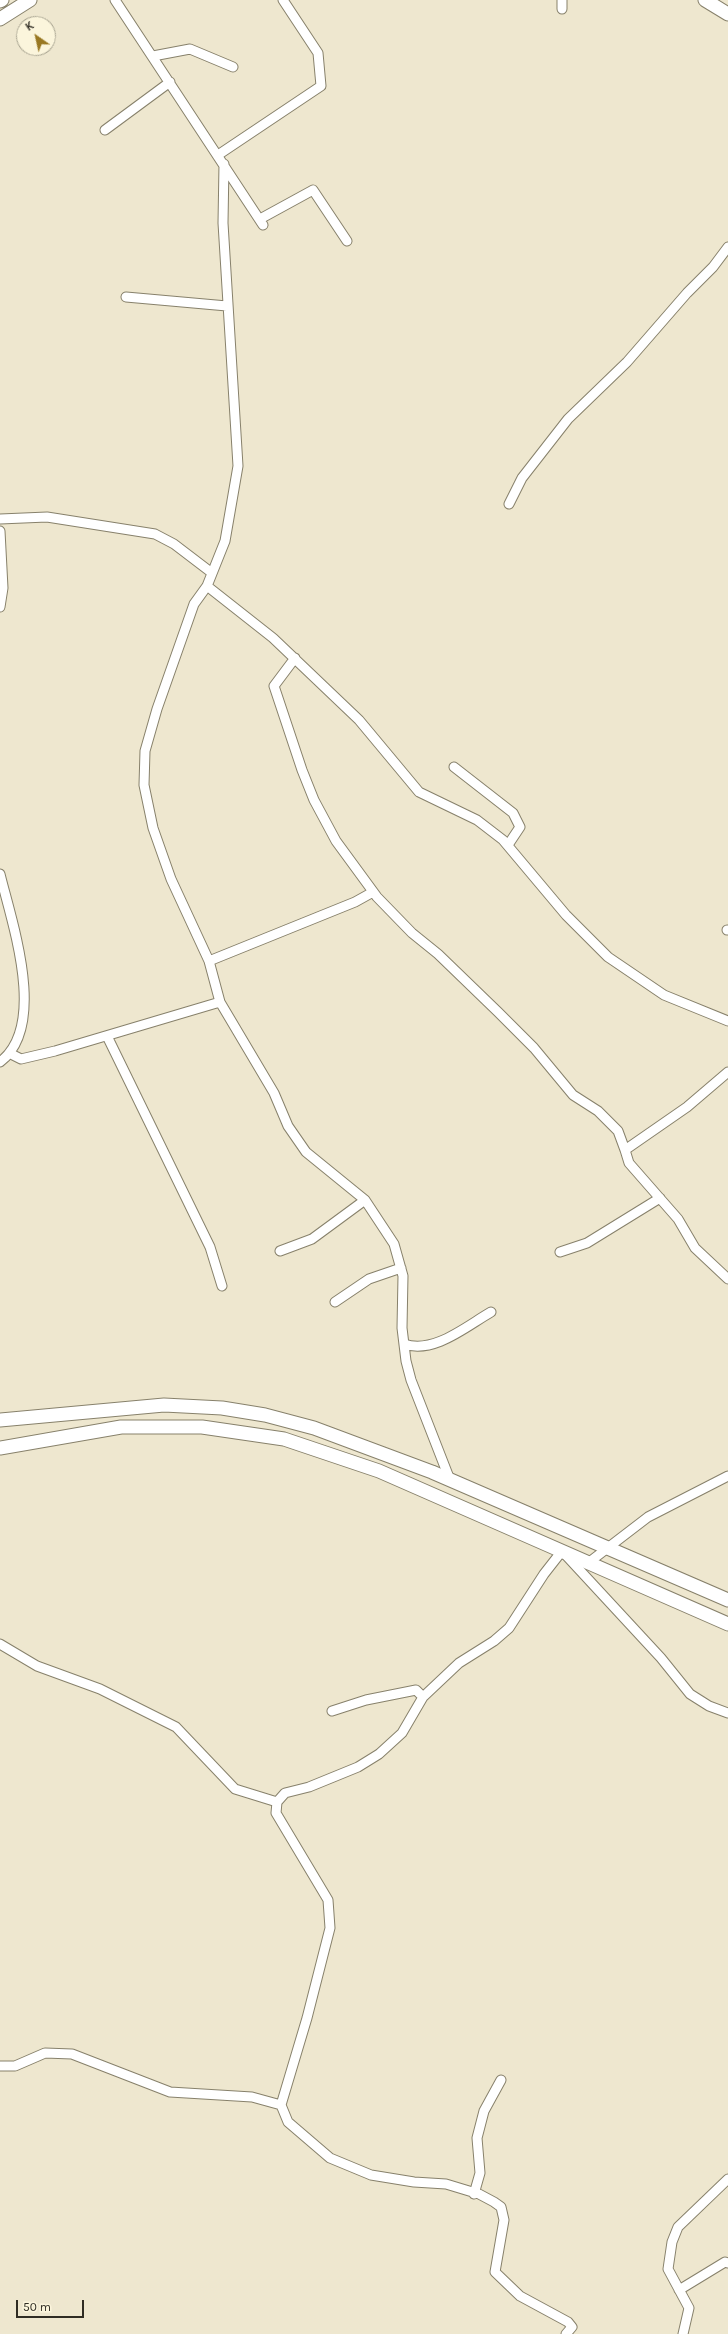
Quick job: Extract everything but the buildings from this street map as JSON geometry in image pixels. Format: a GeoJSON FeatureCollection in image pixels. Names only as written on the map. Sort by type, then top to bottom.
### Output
{"type":"FeatureCollection","features":[{"type":"Feature","properties":{"kind":"main road"},"geometry":{"type":"LineString","coordinates":[[0,19],[30,0]]}},
{"type":"Feature","properties":{"kind":"main road"},"geometry":{"type":"LineString","coordinates":[[704,0],[728,14]]}},
{"type":"Feature","properties":{"kind":"main road"},"geometry":{"type":"LineString","coordinates":[[0,1420],[164,1405],[222,1408],[265,1415],[314,1428],[450,1480],[605,1549],[728,1600]]}},
{"type":"Feature","properties":{"kind":"main road"},"geometry":{"type":"LineString","coordinates":[[0,1448],[121,1427],[202,1427],[284,1439],[379,1471],[728,1624]]}},
{"type":"Feature","properties":{"kind":"street"},"geometry":{"type":"LineString","coordinates":[[115,0],[262,222],[313,190],[347,241]]}},
{"type":"Feature","properties":{"kind":"street"},"geometry":{"type":"LineString","coordinates":[[218,155],[321,86],[318,53],[283,0]]}},
{"type":"Feature","properties":{"kind":"street"},"geometry":{"type":"LineString","coordinates":[[153,56],[190,49],[233,67]]}},
{"type":"Feature","properties":{"kind":"street"},"geometry":{"type":"LineString","coordinates":[[105,130],[170,82]]}},
{"type":"Feature","properties":{"kind":"street"},"geometry":{"type":"LineString","coordinates":[[224,164],[223,223],[238,466],[225,541],[207,586],[194,604],[157,709],[145,751],[144,785],[153,828],[171,879],[209,961],[220,1002],[274,1093],[288,1126],[306,1152],[365,1200],[394,1244],[403,1276],[402,1328],[411,1380],[450,1480]]}},
{"type":"Feature","properties":{"kind":"street"},"geometry":{"type":"LineString","coordinates":[[509,504],[522,478],[568,419],[627,362],[687,293],[713,267],[728,248]]}},
{"type":"Feature","properties":{"kind":"street"},"geometry":{"type":"LineString","coordinates":[[126,297],[227,306]]}},
{"type":"Feature","properties":{"kind":"street"},"geometry":{"type":"LineString","coordinates":[[0,519],[47,517],[155,534],[174,544],[212,573]]}},
{"type":"Feature","properties":{"kind":"street"},"geometry":{"type":"LineString","coordinates":[[0,532],[3,588],[0,607]]}},
{"type":"Feature","properties":{"kind":"street"},"geometry":{"type":"LineString","coordinates":[[207,586],[273,638],[359,720],[419,792],[477,820],[508,845],[566,915],[608,957],[664,995],[728,1021]]}},
{"type":"Feature","properties":{"kind":"street"},"geometry":{"type":"LineString","coordinates":[[295,658],[274,686],[299,763],[314,800],[336,842],[373,892],[412,933],[438,954],[509,1022],[534,1048],[573,1095],[598,1112],[618,1132],[630,1163],[678,1219],[695,1248],[728,1279]]}},
{"type":"Feature","properties":{"kind":"street"},"geometry":{"type":"LineString","coordinates":[[454,767],[513,813],[520,827],[508,845]]}},
{"type":"Feature","properties":{"kind":"street"},"geometry":{"type":"LineString","coordinates":[[0,874],[19,952],[25,999],[20,1034],[10,1054],[0,1062]]}},
{"type":"Feature","properties":{"kind":"street"},"geometry":{"type":"LineString","coordinates":[[209,961],[355,902],[373,892]]}},
{"type":"Feature","properties":{"kind":"street"},"geometry":{"type":"LineString","coordinates":[[10,1054],[21,1059],[107,1036],[220,1002]]}},
{"type":"Feature","properties":{"kind":"street"},"geometry":{"type":"LineString","coordinates":[[107,1036],[210,1247],[222,1286]]}},
{"type":"Feature","properties":{"kind":"street"},"geometry":{"type":"LineString","coordinates":[[625,1150],[686,1107],[728,1072]]}},
{"type":"Feature","properties":{"kind":"street"},"geometry":{"type":"LineString","coordinates":[[560,1252],[587,1243],[660,1198]]}},
{"type":"Feature","properties":{"kind":"street"},"geometry":{"type":"LineString","coordinates":[[280,1251],[312,1239],[365,1200]]}},
{"type":"Feature","properties":{"kind":"street"},"geometry":{"type":"LineString","coordinates":[[335,1302],[369,1279],[401,1268]]}},
{"type":"Feature","properties":{"kind":"street"},"geometry":{"type":"LineString","coordinates":[[404,1344],[413,1347],[432,1344],[491,1312]]}},
{"type":"Feature","properties":{"kind":"street"},"geometry":{"type":"LineString","coordinates":[[588,1563],[648,1517],[728,1476]]}},
{"type":"Feature","properties":{"kind":"street"},"geometry":{"type":"LineString","coordinates":[[566,2334],[572,2327],[568,2322],[520,2296],[495,2272],[504,2220],[500,2207],[494,2202],[446,2184],[414,2182],[371,2174],[330,2158],[288,2122],[281,2105],[307,2018],[330,1928],[328,1900],[276,1813],[277,1802],[285,1793],[309,1787],[358,1766],[379,1754],[402,1733],[423,1698],[459,1663],[494,1641],[509,1628],[544,1574],[562,1551],[661,1658],[690,1694],[709,1706],[728,1713]]}},
{"type":"Feature","properties":{"kind":"street"},"geometry":{"type":"LineString","coordinates":[[0,1644],[37,1666],[100,1688],[176,1727],[235,1790],[277,1802]]}},
{"type":"Feature","properties":{"kind":"street"},"geometry":{"type":"LineString","coordinates":[[332,1711],[366,1700],[416,1690],[423,1698]]}},
{"type":"Feature","properties":{"kind":"street"},"geometry":{"type":"LineString","coordinates":[[0,2066],[15,2066],[45,2053],[72,2054],[170,2092],[252,2097],[281,2105]]}},
{"type":"Feature","properties":{"kind":"street"},"geometry":{"type":"LineString","coordinates":[[474,2194],[480,2173],[477,2138],[484,2111],[501,2080]]}},
{"type":"Feature","properties":{"kind":"street"},"geometry":{"type":"LineString","coordinates":[[683,2334],[689,2308],[668,2269],[672,2242],[678,2227],[728,2179]]}},
{"type":"Feature","properties":{"kind":"street"},"geometry":{"type":"LineString","coordinates":[[679,2290],[725,2262],[728,2264]]}}]}
